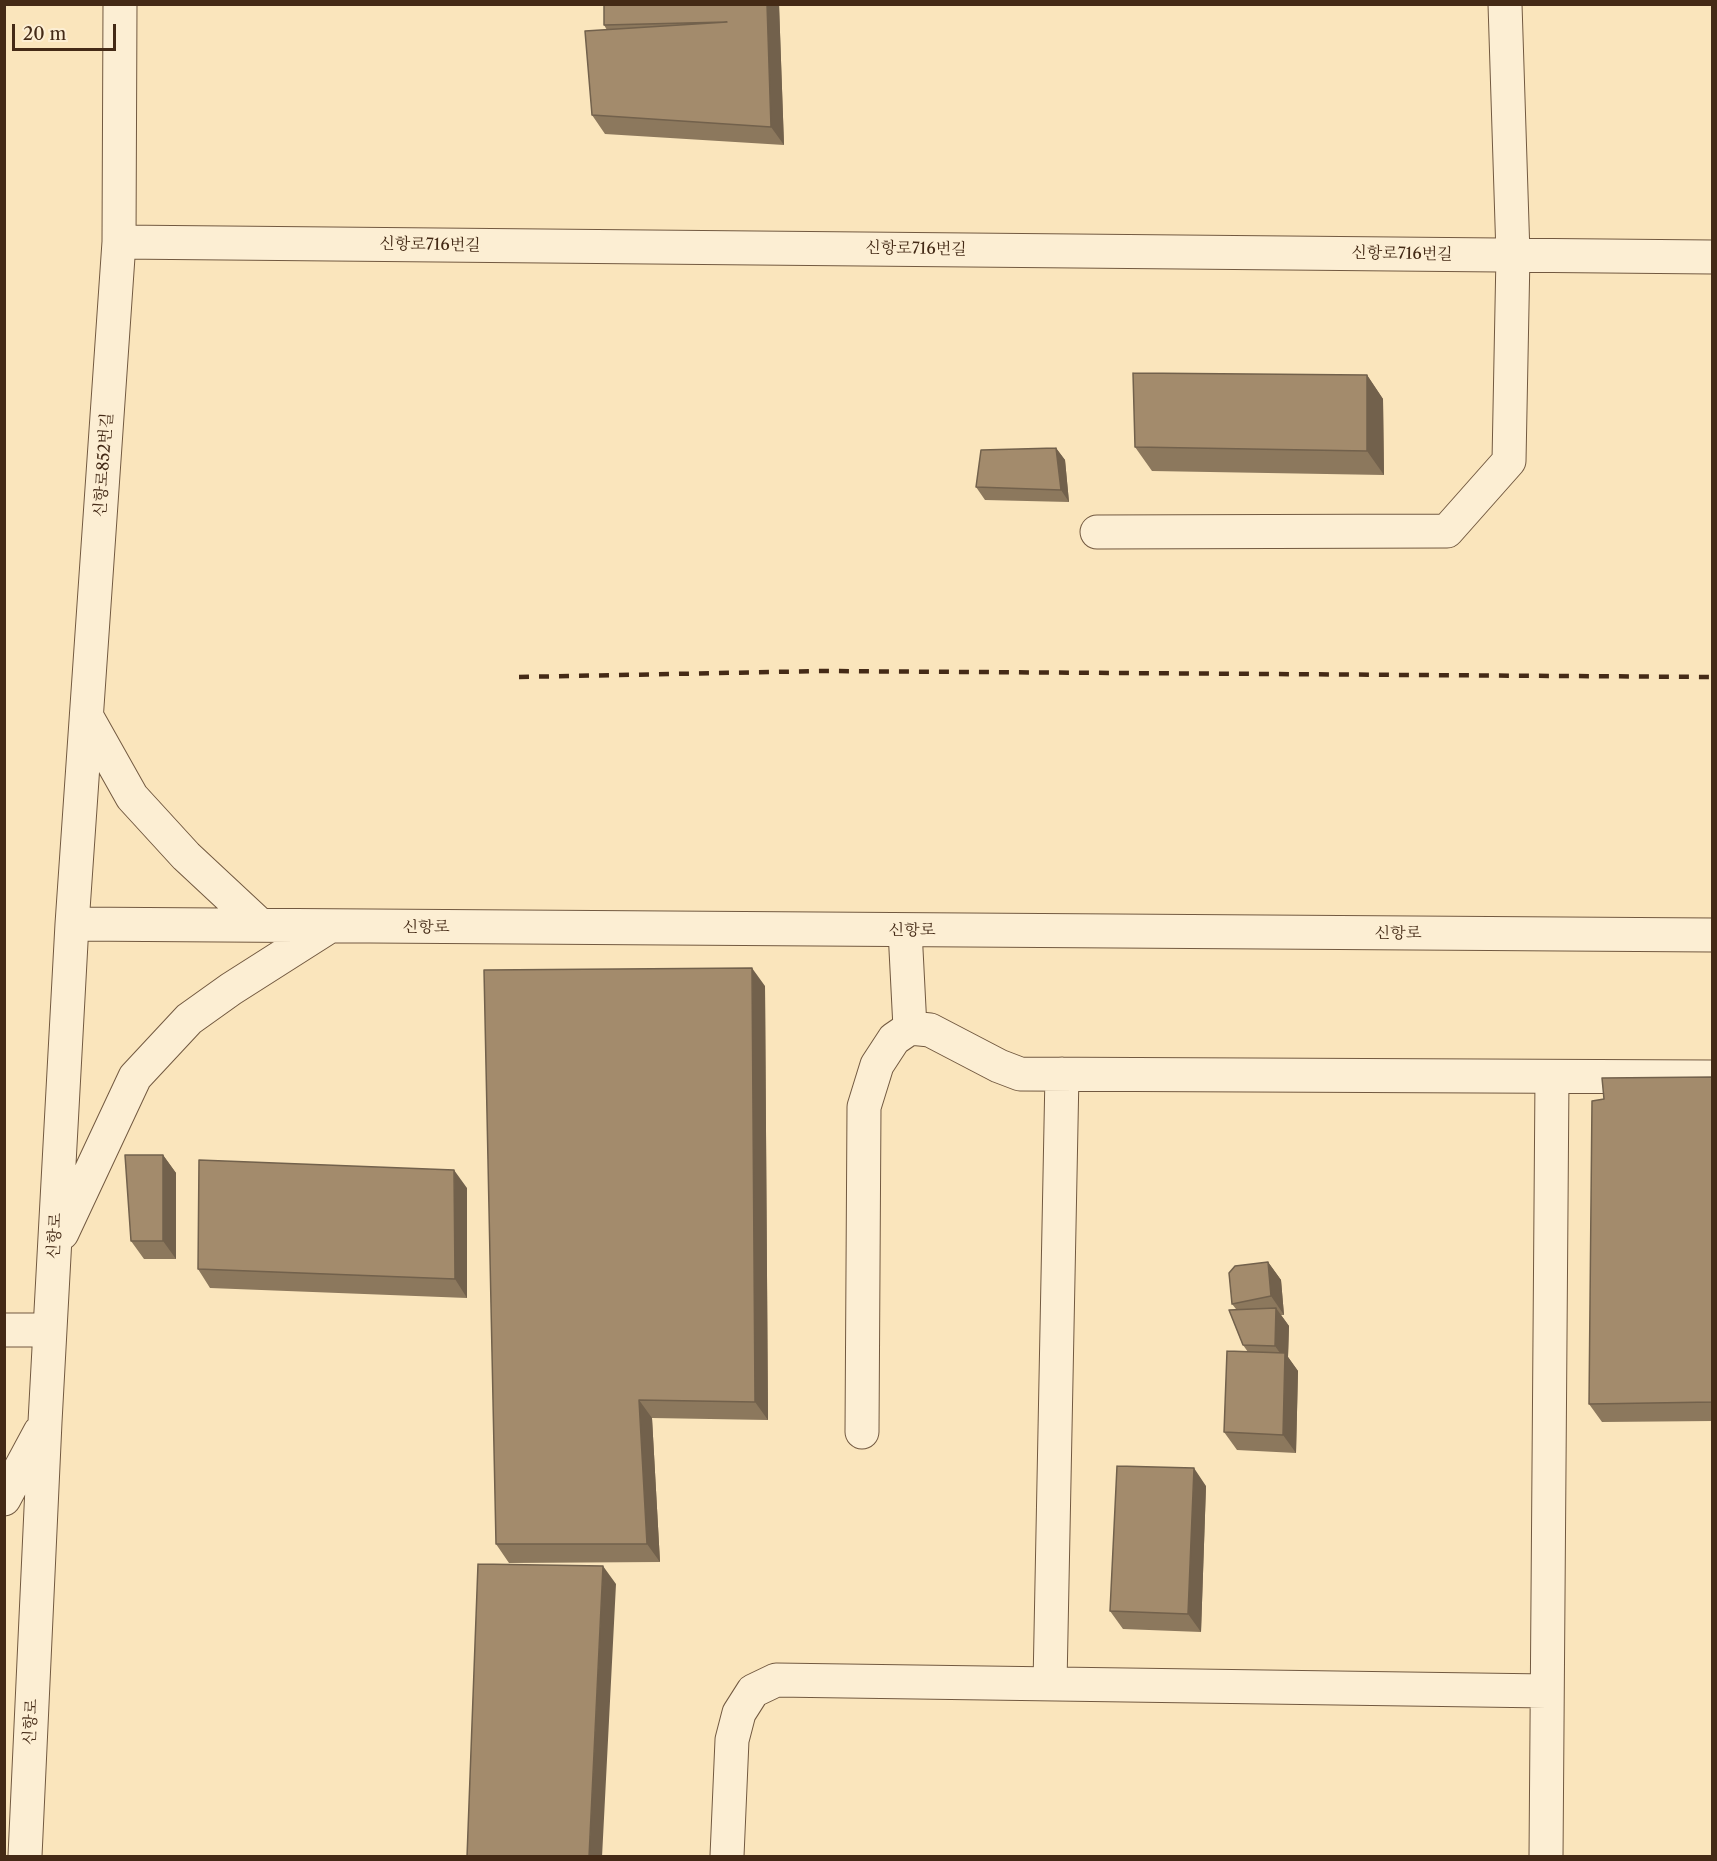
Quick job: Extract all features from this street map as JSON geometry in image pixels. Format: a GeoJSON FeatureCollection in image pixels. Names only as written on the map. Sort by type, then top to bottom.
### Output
{"type":"FeatureCollection","features":[{"type":"Feature","properties":{"kind":"street","name":"신항로852번길"},"geometry":{"type":"LineString","coordinates":[[72,924],[119,242],[120,4]]}},
{"type":"Feature","properties":{"kind":"street"},"geometry":{"type":"LineString","coordinates":[[1097,532],[1447,531],[1509,461],[1513,255],[1504,4]]}},
{"type":"Feature","properties":{"kind":"street","name":"신항로716번길"},"geometry":{"type":"LineString","coordinates":[[119,242],[1713,257]]}},
{"type":"Feature","properties":{"kind":"street"},"geometry":{"type":"LineString","coordinates":[[87,717],[132,797],[186,856],[260,925]]}},
{"type":"Feature","properties":{"kind":"street","name":"신항로"},"geometry":{"type":"LineString","coordinates":[[25,1857],[45,1422],[72,924],[1713,935]]}},
{"type":"Feature","properties":{"kind":"street"},"geometry":{"type":"LineString","coordinates":[[55,1248],[135,1077],[189,1018],[330,926]]}},
{"type":"Feature","properties":{"kind":"street"},"geometry":{"type":"LineString","coordinates":[[905,930],[910,1028]]}},
{"type":"Feature","properties":{"kind":"street"},"geometry":{"type":"LineString","coordinates":[[862,1432],[864,1107],[877,1065],[894,1039],[910,1028],[930,1030],[999,1066],[1020,1074],[1713,1077]]}},
{"type":"Feature","properties":{"kind":"street"},"geometry":{"type":"LineString","coordinates":[[1050,1684],[1062,1074]]}},
{"type":"Feature","properties":{"kind":"street"},"geometry":{"type":"LineString","coordinates":[[1546,1857],[1552,1077]]}},
{"type":"Feature","properties":{"kind":"street"},"geometry":{"type":"LineString","coordinates":[[4,1330],[50,1330]]}},
{"type":"Feature","properties":{"kind":"street"},"geometry":{"type":"LineString","coordinates":[[4,1499],[45,1422]]}},
{"type":"Feature","properties":{"kind":"street"},"geometry":{"type":"LineString","coordinates":[[727,1857],[732,1740],[739,1713],[753,1691],[776,1680],[1547,1691]]}},
{"type":"Feature","properties":{"kind":"building"},"geometry":{"type":"Polygon","coordinates":[[[604,4],[767,4],[771,127],[592,115],[585,31],[727,22],[604,25],[604,4]]]}},
{"type":"Feature","properties":{"kind":"building"},"geometry":{"type":"Polygon","coordinates":[[[1133,373],[1367,375],[1367,451],[1135,447],[1133,373]]]}},
{"type":"Feature","properties":{"kind":"building"},"geometry":{"type":"Polygon","coordinates":[[[1056,448],[1061,490],[976,487],[981,450],[1056,448]]]}},
{"type":"Feature","properties":{"kind":"building"},"geometry":{"type":"Polygon","coordinates":[[[752,968],[755,1402],[639,1400],[647,1544],[496,1544],[484,970],[752,968]]]}},
{"type":"Feature","properties":{"kind":"building"},"geometry":{"type":"Polygon","coordinates":[[[1713,1077],[1713,1402],[1589,1404],[1592,1101],[1604,1099],[1602,1078],[1713,1077]]]}},
{"type":"Feature","properties":{"kind":"building"},"geometry":{"type":"Polygon","coordinates":[[[125,1155],[163,1155],[163,1241],[131,1241],[125,1155]]]}},
{"type":"Feature","properties":{"kind":"building"},"geometry":{"type":"Polygon","coordinates":[[[199,1160],[454,1170],[455,1279],[198,1269],[199,1160]]]}},
{"type":"Feature","properties":{"kind":"building"},"geometry":{"type":"Polygon","coordinates":[[[1268,1262],[1271,1296],[1232,1304],[1229,1273],[1235,1266],[1268,1262]]]}},
{"type":"Feature","properties":{"kind":"building"},"geometry":{"type":"Polygon","coordinates":[[[1276,1308],[1275,1346],[1243,1345],[1229,1310],[1276,1308]]]}},
{"type":"Feature","properties":{"kind":"building"},"geometry":{"type":"Polygon","coordinates":[[[1227,1351],[1285,1353],[1283,1435],[1224,1432],[1227,1351]]]}},
{"type":"Feature","properties":{"kind":"building"},"geometry":{"type":"Polygon","coordinates":[[[1117,1466],[1194,1468],[1188,1614],[1110,1611],[1117,1466]]]}},
{"type":"Feature","properties":{"kind":"building"},"geometry":{"type":"Polygon","coordinates":[[[478,1564],[603,1566],[589,1857],[467,1857],[478,1564]]]}},
{"type":"Feature","properties":{"kind":"railway"},"geometry":{"type":"LineString","coordinates":[[519,677],[823,671],[1712,677]]}}]}
